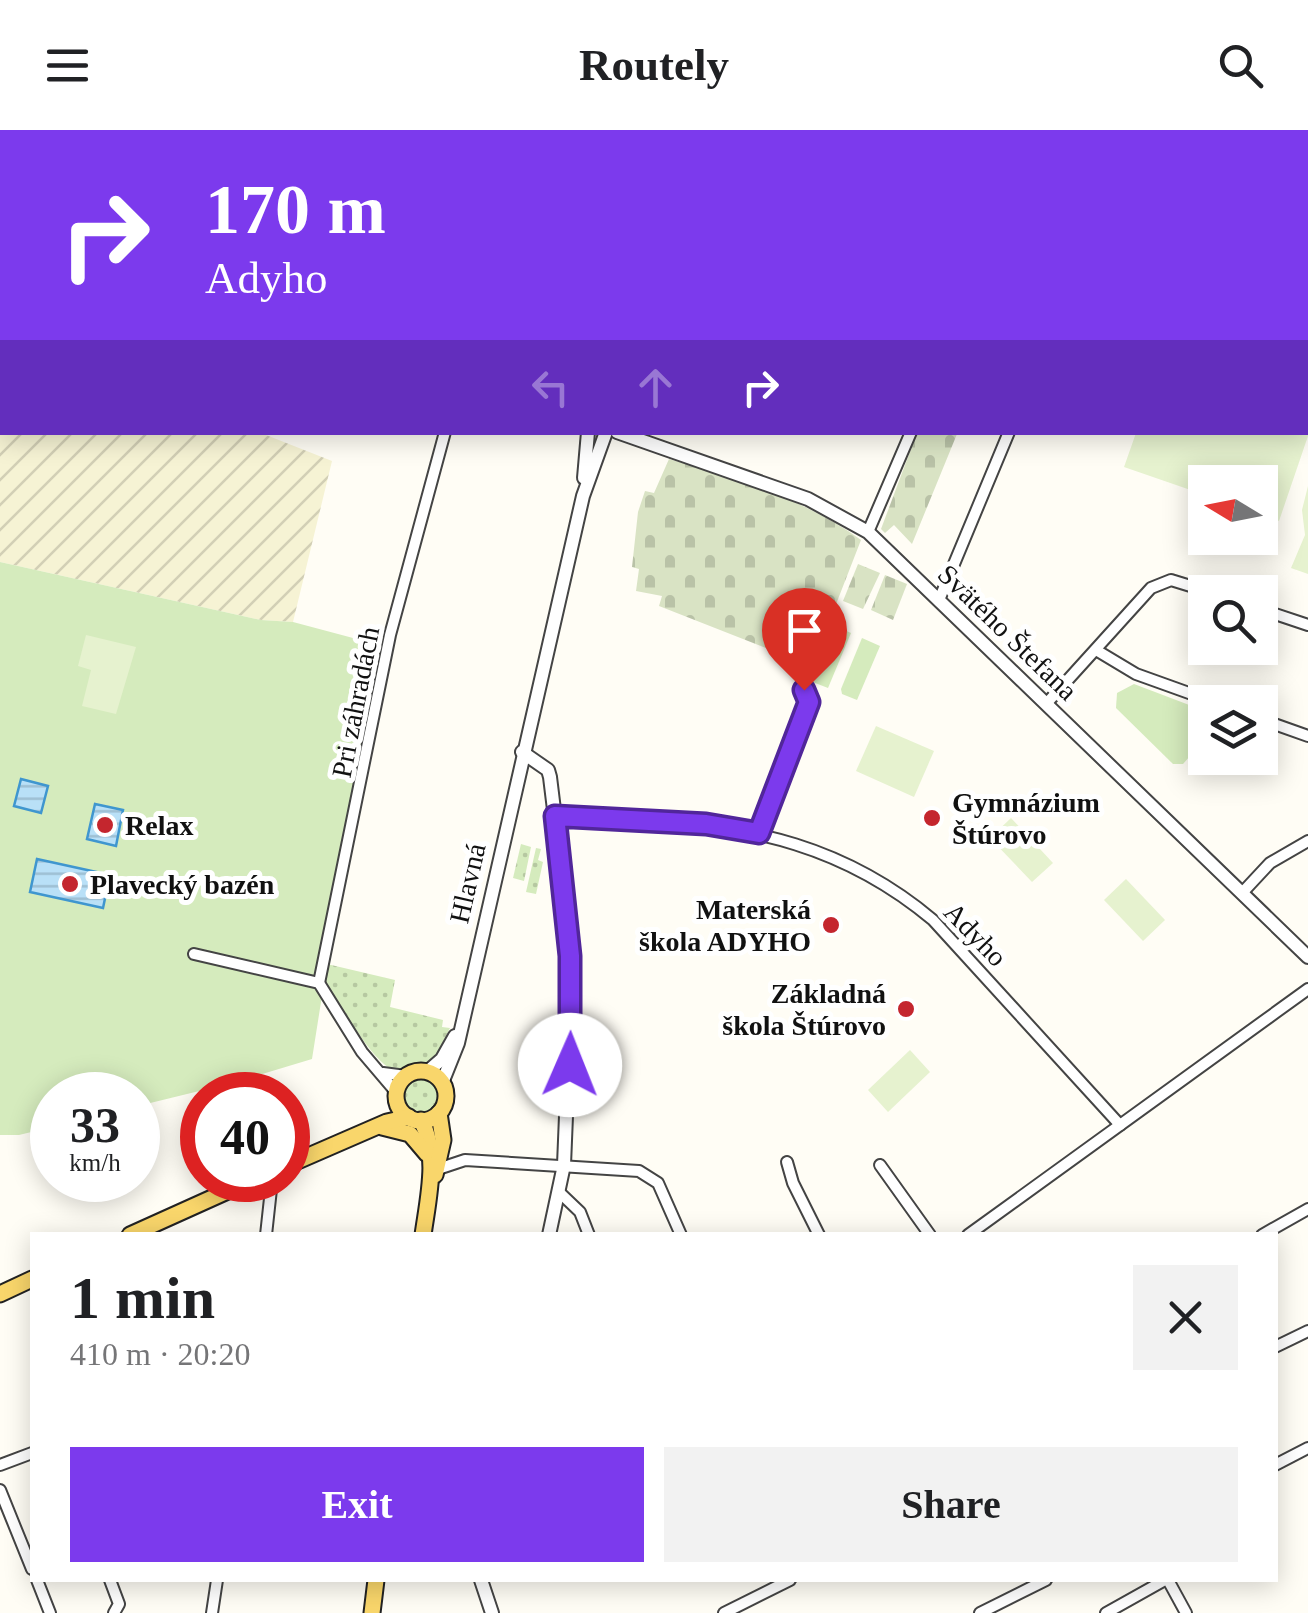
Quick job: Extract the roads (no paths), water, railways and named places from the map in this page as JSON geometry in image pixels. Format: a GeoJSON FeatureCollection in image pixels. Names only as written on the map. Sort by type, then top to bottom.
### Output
{"type":"FeatureCollection","features":[{"type":"Feature","properties":{"kind":"main road"},"geometry":{"type":"LineString","coordinates":[[350,1138],[396,1096],[406,1076],[427,1072],[442,1083],[445,1101],[439,1113],[443,1140],[433,1170],[423,1232]]}},
{"type":"Feature","properties":{"kind":"main road"},"geometry":{"type":"LineString","coordinates":[[396,1096],[427,1133],[433,1170]]}},
{"type":"Feature","properties":{"kind":"main road"},"geometry":{"type":"LineString","coordinates":[[310,1155],[378,1126],[439,1113]]}},
{"type":"Feature","properties":{"kind":"main road"},"geometry":{"type":"LineString","coordinates":[[378,1126],[410,1134],[433,1170]]}},
{"type":"Feature","properties":{"kind":"main road"},"geometry":{"type":"LineString","coordinates":[[137,1232],[203,1202]]}},
{"type":"Feature","properties":{"kind":"main road"},"geometry":{"type":"LineString","coordinates":[[0,1294],[30,1280]]}},
{"type":"Feature","properties":{"kind":"main road"},"geometry":{"type":"LineString","coordinates":[[372,1613],[376,1582]]}},
{"type":"Feature","properties":{"kind":"street","name":"Pri záhradách"},"geometry":{"type":"LineString","coordinates":[[320,982],[390,635],[445,435]]}},
{"type":"Feature","properties":{"kind":"street","name":"Hlavná"},"geometry":{"type":"LineString","coordinates":[[583,496],[588,435]]}},
{"type":"Feature","properties":{"kind":"street","name":"Hlavná"},"geometry":{"type":"LineString","coordinates":[[442,1083],[454,1058],[583,496],[605,435]]}},
{"type":"Feature","properties":{"kind":"street","name":"Svätého Štefana"},"geometry":{"type":"LineString","coordinates":[[626,435],[808,499],[868,532],[1308,957]]}},
{"type":"Feature","properties":{"kind":"street"},"geometry":{"type":"LineString","coordinates":[[868,532],[910,435]]}},
{"type":"Feature","properties":{"kind":"street"},"geometry":{"type":"LineString","coordinates":[[938,600],[1008,435]]}},
{"type":"Feature","properties":{"kind":"street"},"geometry":{"type":"LineString","coordinates":[[1046,704],[1151,588],[1172,580],[1188,585]]}},
{"type":"Feature","properties":{"kind":"street"},"geometry":{"type":"LineString","coordinates":[[1278,615],[1308,625]]}},
{"type":"Feature","properties":{"kind":"street"},"geometry":{"type":"LineString","coordinates":[[1096,650],[1136,674],[1188,693]]}},
{"type":"Feature","properties":{"kind":"street"},"geometry":{"type":"LineString","coordinates":[[759,833],[809,702],[804,690]]}},
{"type":"Feature","properties":{"kind":"street"},"geometry":{"type":"LineString","coordinates":[[1278,725],[1308,736]]}},
{"type":"Feature","properties":{"kind":"street"},"geometry":{"type":"LineString","coordinates":[[522,752],[548,770],[567,916],[571,993],[564,1164],[550,1232]]}},
{"type":"Feature","properties":{"kind":"street","name":"Adyho"},"geometry":{"type":"LineString","coordinates":[[555,816],[706,824],[759,833],[851,864],[902,894],[973,961],[1120,1125]]}},
{"type":"Feature","properties":{"kind":"street"},"geometry":{"type":"LineString","coordinates":[[1242,893],[1270,863],[1308,841]]}},
{"type":"Feature","properties":{"kind":"street"},"geometry":{"type":"LineString","coordinates":[[194,954],[320,982],[362,1052],[382,1072],[396,1096]]}},
{"type":"Feature","properties":{"kind":"street"},"geometry":{"type":"LineString","coordinates":[[972,1232],[1308,988]]}},
{"type":"Feature","properties":{"kind":"street","name":"Hlavná"},"geometry":{"type":"LineString","coordinates":[[427,1072],[442,1059],[461,1025]]}},
{"type":"Feature","properties":{"kind":"street"},"geometry":{"type":"LineString","coordinates":[[382,1072],[406,1076]]}},
{"type":"Feature","properties":{"kind":"street"},"geometry":{"type":"LineString","coordinates":[[443,1140],[450,1152],[465,1160]]}},
{"type":"Feature","properties":{"kind":"street"},"geometry":{"type":"LineString","coordinates":[[433,1170],[465,1160],[631,1169],[648,1174],[665,1194],[679,1232]]}},
{"type":"Feature","properties":{"kind":"street"},"geometry":{"type":"LineString","coordinates":[[786,1162],[818,1232]]}},
{"type":"Feature","properties":{"kind":"street"},"geometry":{"type":"LineString","coordinates":[[880,1165],[928,1232]]}},
{"type":"Feature","properties":{"kind":"street"},"geometry":{"type":"LineString","coordinates":[[558,1191],[580,1212],[588,1232]]}},
{"type":"Feature","properties":{"kind":"street"},"geometry":{"type":"LineString","coordinates":[[266,1232],[270,1202]]}},
{"type":"Feature","properties":{"kind":"street"},"geometry":{"type":"LineString","coordinates":[[1267,1232],[1308,1209]]}},
{"type":"Feature","properties":{"kind":"street"},"geometry":{"type":"LineString","coordinates":[[1278,1346],[1308,1331]]}},
{"type":"Feature","properties":{"kind":"street"},"geometry":{"type":"LineString","coordinates":[[1278,1463],[1308,1448]]}},
{"type":"Feature","properties":{"kind":"street"},"geometry":{"type":"LineString","coordinates":[[0,1465],[30,1454]]}},
{"type":"Feature","properties":{"kind":"street"},"geometry":{"type":"LineString","coordinates":[[0,1490],[30,1564]]}},
{"type":"Feature","properties":{"kind":"street"},"geometry":{"type":"LineString","coordinates":[[38,1582],[50,1613]]}},
{"type":"Feature","properties":{"kind":"street"},"geometry":{"type":"LineString","coordinates":[[111,1582],[120,1604],[114,1613]]}},
{"type":"Feature","properties":{"kind":"street"},"geometry":{"type":"LineString","coordinates":[[212,1613],[217,1582]]}},
{"type":"Feature","properties":{"kind":"street"},"geometry":{"type":"LineString","coordinates":[[482,1582],[492,1613]]}},
{"type":"Feature","properties":{"kind":"street"},"geometry":{"type":"LineString","coordinates":[[724,1613],[786,1582]]}},
{"type":"Feature","properties":{"kind":"street"},"geometry":{"type":"LineString","coordinates":[[980,1613],[1042,1582]]}},
{"type":"Feature","properties":{"kind":"street"},"geometry":{"type":"LineString","coordinates":[[1106,1613],[1163,1582]]}},
{"type":"Feature","properties":{"kind":"street"},"geometry":{"type":"LineString","coordinates":[[1168,1582],[1186,1613]]}},
{"type":"Feature","properties":{"kind":"water"},"geometry":{"type":"Polygon","coordinates":[[[21,779],[48,786],[41,813],[14,806],[21,779]]]}},
{"type":"Feature","properties":{"kind":"water","name":"Relax"},"geometry":{"type":"Polygon","coordinates":[[[95,804],[123,810],[116,846],[87,839],[95,804]]]}},
{"type":"Feature","properties":{"kind":"water","name":"Plavecký bazén"},"geometry":{"type":"Polygon","coordinates":[[[37,859],[110,875],[103,908],[30,892],[37,859]]]}},
{"type":"Feature","properties":{"kind":"place","name":"Gymnázium Štúrovo"},"geometry":{"type":"Point","coordinates":[932,818]}},
{"type":"Feature","properties":{"kind":"place","name":"Relax"},"geometry":{"type":"Point","coordinates":[105,825]}},
{"type":"Feature","properties":{"kind":"place","name":"Plavecký bazén"},"geometry":{"type":"Point","coordinates":[70,884]}},
{"type":"Feature","properties":{"kind":"place","name":"Materská škola ADYHO"},"geometry":{"type":"Point","coordinates":[831,925]}},
{"type":"Feature","properties":{"kind":"place","name":"Základná škola Štúrovo"},"geometry":{"type":"Point","coordinates":[906,1009]}}]}
